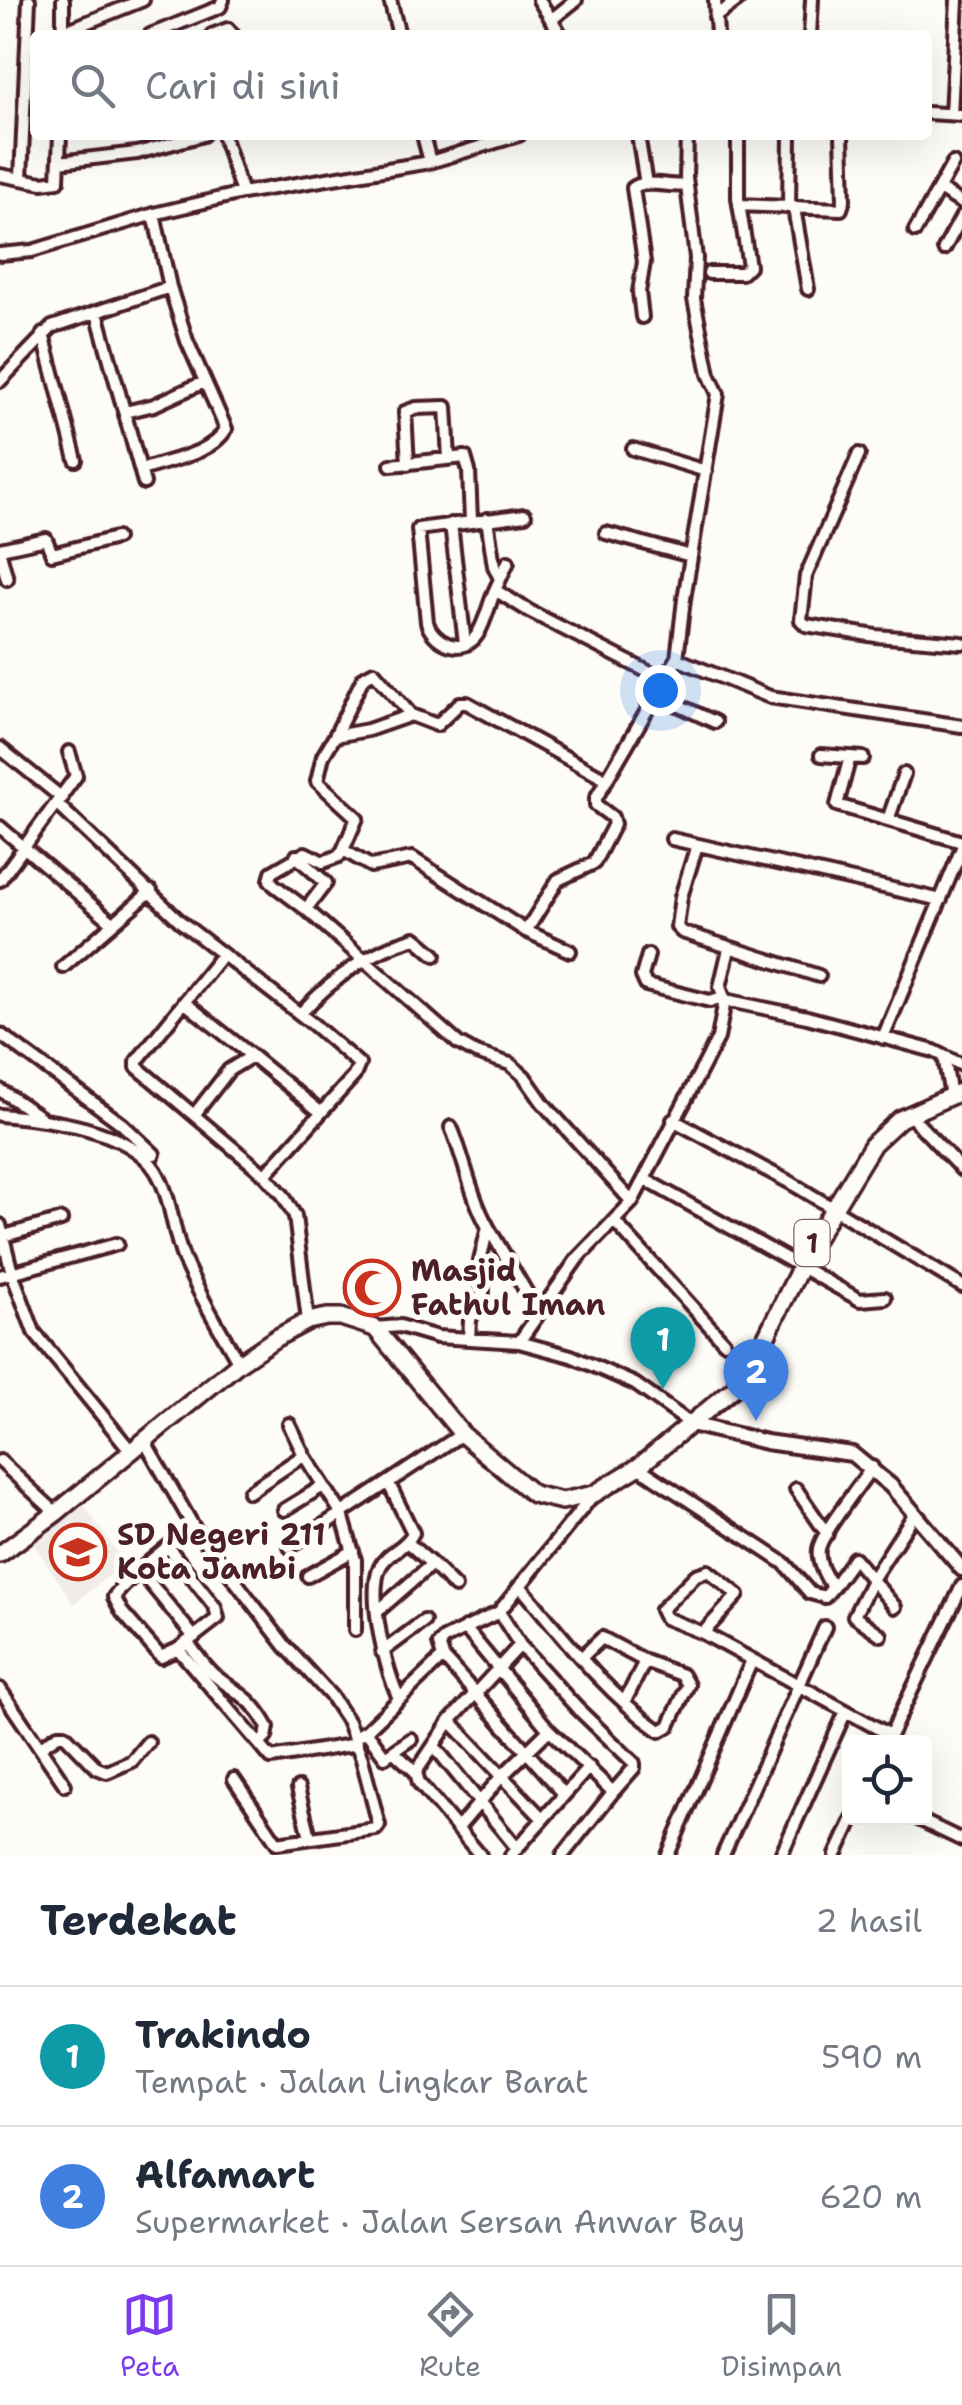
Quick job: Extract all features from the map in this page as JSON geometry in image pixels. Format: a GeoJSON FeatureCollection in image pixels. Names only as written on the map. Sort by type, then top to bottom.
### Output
{"type":"FeatureCollection","features":[{"type":"Feature","properties":{"kind":"highway","name":"1"},"geometry":{"type":"LineString","coordinates":[[375,1328],[462,1434],[533,1494],[562,1502],[594,1494],[638,1467],[733,1389],[753,1363],[832,1209],[874,1144],[909,1114],[956,1093]]}},
{"type":"Feature","properties":{"kind":"highway"},"geometry":{"type":"LineString","coordinates":[[0,1554],[56,1513],[238,1362],[308,1321],[342,1317],[375,1328]]}},
{"type":"Feature","properties":{"kind":"main road"},"geometry":{"type":"LineString","coordinates":[[691,1424],[766,1442],[842,1451],[872,1468],[962,1569]]}},
{"type":"Feature","properties":{"kind":"street"},"geometry":{"type":"LineString","coordinates":[[22,178],[29,0]]}},
{"type":"Feature","properties":{"kind":"street"},"geometry":{"type":"LineString","coordinates":[[63,0],[63,30]]}},
{"type":"Feature","properties":{"kind":"street"},"geometry":{"type":"LineString","coordinates":[[72,30],[143,0]]}},
{"type":"Feature","properties":{"kind":"street"},"geometry":{"type":"LineString","coordinates":[[162,30],[220,7],[223,0]]}},
{"type":"Feature","properties":{"kind":"street"},"geometry":{"type":"LineString","coordinates":[[390,0],[398,30]]}},
{"type":"Feature","properties":{"kind":"street"},"geometry":{"type":"LineString","coordinates":[[538,0],[558,30]]}},
{"type":"Feature","properties":{"kind":"street"},"geometry":{"type":"LineString","coordinates":[[551,20],[576,0]]}},
{"type":"Feature","properties":{"kind":"street"},"geometry":{"type":"LineString","coordinates":[[715,0],[716,30]]}},
{"type":"Feature","properties":{"kind":"street"},"geometry":{"type":"LineString","coordinates":[[715,16],[738,0]]}},
{"type":"Feature","properties":{"kind":"street"},"geometry":{"type":"LineString","coordinates":[[810,30],[812,0]]}},
{"type":"Feature","properties":{"kind":"street"},"geometry":{"type":"LineString","coordinates":[[956,114],[957,0]]}},
{"type":"Feature","properties":{"kind":"street"},"geometry":{"type":"LineString","coordinates":[[192,18],[195,30]]}},
{"type":"Feature","properties":{"kind":"street"},"geometry":{"type":"LineString","coordinates":[[0,174],[58,181],[60,140]]}},
{"type":"Feature","properties":{"kind":"street"},"geometry":{"type":"LineString","coordinates":[[59,162],[137,152],[183,140]]}},
{"type":"Feature","properties":{"kind":"street"},"geometry":{"type":"LineString","coordinates":[[225,140],[242,193]]}},
{"type":"Feature","properties":{"kind":"street"},"geometry":{"type":"LineString","coordinates":[[425,140],[430,162]]}},
{"type":"Feature","properties":{"kind":"street"},"geometry":{"type":"LineString","coordinates":[[0,254],[32,250],[242,193],[430,162],[503,140]]}},
{"type":"Feature","properties":{"kind":"street"},"geometry":{"type":"LineString","coordinates":[[639,140],[646,184]]}},
{"type":"Feature","properties":{"kind":"street"},"geometry":{"type":"LineString","coordinates":[[526,930],[558,880],[594,863],[614,824],[612,817],[596,805],[596,798],[677,660],[718,394],[709,374],[694,299],[696,246],[687,185],[687,140]]}},
{"type":"Feature","properties":{"kind":"street"},"geometry":{"type":"LineString","coordinates":[[709,274],[742,273],[748,266],[739,205],[738,140]]}},
{"type":"Feature","properties":{"kind":"street"},"geometry":{"type":"LineString","coordinates":[[790,140],[792,208],[808,288]]}},
{"type":"Feature","properties":{"kind":"street"},"geometry":{"type":"LineString","coordinates":[[739,205],[841,209],[842,140]]}},
{"type":"Feature","properties":{"kind":"street"},"geometry":{"type":"LineString","coordinates":[[915,231],[953,163]]}},
{"type":"Feature","properties":{"kind":"street"},"geometry":{"type":"LineString","coordinates":[[642,317],[639,292],[644,262],[632,194],[634,186],[687,185]]}},
{"type":"Feature","properties":{"kind":"street"},"geometry":{"type":"LineString","coordinates":[[939,189],[962,203]]}},
{"type":"Feature","properties":{"kind":"street"},"geometry":{"type":"LineString","coordinates":[[142,470],[202,449],[226,432],[219,406],[194,361],[170,287],[154,214]]}},
{"type":"Feature","properties":{"kind":"street"},"geometry":{"type":"LineString","coordinates":[[944,249],[962,216]]}},
{"type":"Feature","properties":{"kind":"street"},"geometry":{"type":"LineString","coordinates":[[0,382],[44,334],[64,321],[170,287]]}},
{"type":"Feature","properties":{"kind":"street"},"geometry":{"type":"LineString","coordinates":[[97,313],[144,483]]}},
{"type":"Feature","properties":{"kind":"street"},"geometry":{"type":"LineString","coordinates":[[44,334],[76,460]]}},
{"type":"Feature","properties":{"kind":"street"},"geometry":{"type":"LineString","coordinates":[[124,412],[154,404],[204,382]]}},
{"type":"Feature","properties":{"kind":"street"},"geometry":{"type":"LineString","coordinates":[[408,464],[405,412],[446,403],[448,458]]}},
{"type":"Feature","properties":{"kind":"street"},"geometry":{"type":"LineString","coordinates":[[632,449],[706,471]]}},
{"type":"Feature","properties":{"kind":"street"},"geometry":{"type":"LineString","coordinates":[[859,454],[806,576],[801,620],[806,626],[876,636],[962,643]]}},
{"type":"Feature","properties":{"kind":"street"},"geometry":{"type":"LineString","coordinates":[[391,465],[465,457],[471,522]]}},
{"type":"Feature","properties":{"kind":"street"},"geometry":{"type":"LineString","coordinates":[[508,562],[477,634],[465,644],[444,644],[430,633],[416,534],[424,527],[525,516]]}},
{"type":"Feature","properties":{"kind":"street"},"geometry":{"type":"LineString","coordinates":[[487,519],[497,584]]}},
{"type":"Feature","properties":{"kind":"street"},"geometry":{"type":"LineString","coordinates":[[452,524],[465,644]]}},
{"type":"Feature","properties":{"kind":"street"},"geometry":{"type":"LineString","coordinates":[[606,533],[690,556]]}},
{"type":"Feature","properties":{"kind":"street"},"geometry":{"type":"LineString","coordinates":[[7,579],[0,551],[46,539],[52,554],[116,538]]}},
{"type":"Feature","properties":{"kind":"street"},"geometry":{"type":"LineString","coordinates":[[497,584],[664,680]]}},
{"type":"Feature","properties":{"kind":"street"},"geometry":{"type":"LineString","coordinates":[[677,660],[770,697],[962,726]]}},
{"type":"Feature","properties":{"kind":"street"},"geometry":{"type":"LineString","coordinates":[[607,780],[467,702],[460,703],[436,725],[411,715],[374,672],[363,678],[316,774],[319,784],[356,815],[357,822],[339,856],[323,862],[305,853],[296,856],[276,869],[270,880],[458,1043],[510,1064],[524,1076],[632,1202]]}},
{"type":"Feature","properties":{"kind":"street"},"geometry":{"type":"LineString","coordinates":[[656,695],[715,722]]}},
{"type":"Feature","properties":{"kind":"street"},"geometry":{"type":"LineString","coordinates":[[335,736],[368,730],[411,715]]}},
{"type":"Feature","properties":{"kind":"street"},"geometry":{"type":"LineString","coordinates":[[0,748],[60,801],[181,922],[359,1064],[354,1076],[319,1111],[266,1176]]}},
{"type":"Feature","properties":{"kind":"street"},"geometry":{"type":"LineString","coordinates":[[0,880],[76,776],[69,752]]}},
{"type":"Feature","properties":{"kind":"street"},"geometry":{"type":"LineString","coordinates":[[821,755],[856,757],[838,807],[962,845],[883,1038]]}},
{"type":"Feature","properties":{"kind":"street"},"geometry":{"type":"LineString","coordinates":[[888,820],[904,774]]}},
{"type":"Feature","properties":{"kind":"street"},"geometry":{"type":"LineString","coordinates":[[0,828],[113,923]]}},
{"type":"Feature","properties":{"kind":"street"},"geometry":{"type":"LineString","coordinates":[[672,839],[941,900]]}},
{"type":"Feature","properties":{"kind":"street"},"geometry":{"type":"LineString","coordinates":[[698,845],[677,927],[730,949],[819,976]]}},
{"type":"Feature","properties":{"kind":"street"},"geometry":{"type":"LineString","coordinates":[[343,850],[371,866],[412,858],[526,930],[570,951]]}},
{"type":"Feature","properties":{"kind":"street"},"geometry":{"type":"LineString","coordinates":[[296,856],[326,883],[306,909]]}},
{"type":"Feature","properties":{"kind":"street"},"geometry":{"type":"LineString","coordinates":[[63,967],[150,891]]}},
{"type":"Feature","properties":{"kind":"street"},"geometry":{"type":"LineString","coordinates":[[300,1014],[363,961],[415,938],[434,955]]}},
{"type":"Feature","properties":{"kind":"street"},"geometry":{"type":"LineString","coordinates":[[519,1342],[578,1259],[632,1202],[718,1038],[724,999],[720,987],[730,949]]}},
{"type":"Feature","properties":{"kind":"street"},"geometry":{"type":"LineString","coordinates":[[222,955],[137,1062],[142,1071],[266,1176],[283,1195],[295,1216],[308,1321]]}},
{"type":"Feature","properties":{"kind":"street"},"geometry":{"type":"LineString","coordinates":[[648,955],[642,976],[646,985],[710,1001],[724,999],[883,1038],[944,1056],[962,1066]]}},
{"type":"Feature","properties":{"kind":"street"},"geometry":{"type":"LineString","coordinates":[[184,1002],[319,1111]]}},
{"type":"Feature","properties":{"kind":"street"},"geometry":{"type":"LineString","coordinates":[[0,1034],[122,1124],[154,1154]]}},
{"type":"Feature","properties":{"kind":"street"},"geometry":{"type":"LineString","coordinates":[[194,1115],[229,1070],[252,1056]]}},
{"type":"Feature","properties":{"kind":"street"},"geometry":{"type":"LineString","coordinates":[[944,1056],[956,1093]]}},
{"type":"Feature","properties":{"kind":"street"},"geometry":{"type":"LineString","coordinates":[[0,1090],[45,1120]]}},
{"type":"Feature","properties":{"kind":"street"},"geometry":{"type":"LineString","coordinates":[[909,1114],[962,1170]]}},
{"type":"Feature","properties":{"kind":"street"},"geometry":{"type":"LineString","coordinates":[[0,1115],[83,1128],[131,1147],[156,1172],[184,1260],[238,1362]]}},
{"type":"Feature","properties":{"kind":"street"},"geometry":{"type":"LineString","coordinates":[[673,1120],[791,1183],[962,1286]]}},
{"type":"Feature","properties":{"kind":"street"},"geometry":{"type":"LineString","coordinates":[[108,1138],[122,1124]]}},
{"type":"Feature","properties":{"kind":"street"},"geometry":{"type":"LineString","coordinates":[[451,1127],[478,1209],[538,1312]]}},
{"type":"Feature","properties":{"kind":"street"},"geometry":{"type":"LineString","coordinates":[[644,1179],[862,1300],[885,1298]]}},
{"type":"Feature","properties":{"kind":"street"},"geometry":{"type":"LineString","coordinates":[[61,1220],[2,1230],[6,1274],[34,1332],[138,1445],[193,1526],[286,1647],[331,1696],[356,1740],[379,1826],[277,1843]]}},
{"type":"Feature","properties":{"kind":"street"},"geometry":{"type":"LineString","coordinates":[[615,1222],[724,1342]]}},
{"type":"Feature","properties":{"kind":"street"},"geometry":{"type":"LineString","coordinates":[[469,1339],[470,1320],[484,1292],[480,1261],[488,1227]]}},
{"type":"Feature","properties":{"kind":"street"},"geometry":{"type":"LineString","coordinates":[[6,1274],[117,1244]]}},
{"type":"Feature","properties":{"kind":"street"},"geometry":{"type":"LineString","coordinates":[[375,1328],[400,1326],[424,1335],[519,1342],[614,1373],[691,1424]]}},
{"type":"Feature","properties":{"kind":"street"},"geometry":{"type":"LineString","coordinates":[[289,1424],[342,1514],[353,1550],[354,1630]]}},
{"type":"Feature","properties":{"kind":"street"},"geometry":{"type":"LineString","coordinates":[[290,1547],[462,1434]]}},
{"type":"Feature","properties":{"kind":"street"},"geometry":{"type":"LineString","coordinates":[[248,1492],[304,1455]]}},
{"type":"Feature","properties":{"kind":"street"},"geometry":{"type":"LineString","coordinates":[[0,1461],[56,1513]]}},
{"type":"Feature","properties":{"kind":"street"},"geometry":{"type":"LineString","coordinates":[[638,1467],[784,1563],[810,1593],[824,1597],[853,1558],[895,1607]]}},
{"type":"Feature","properties":{"kind":"street"},"geometry":{"type":"LineString","coordinates":[[833,1586],[825,1576],[818,1552],[872,1468]]}},
{"type":"Feature","properties":{"kind":"street"},"geometry":{"type":"LineString","coordinates":[[389,1484],[412,1529],[408,1542],[381,1564],[378,1579],[382,1652],[400,1698]]}},
{"type":"Feature","properties":{"kind":"street"},"geometry":{"type":"LineString","coordinates":[[284,1510],[323,1486]]}},
{"type":"Feature","properties":{"kind":"street"},"geometry":{"type":"LineString","coordinates":[[796,1488],[827,1534]]}},
{"type":"Feature","properties":{"kind":"street"},"geometry":{"type":"LineString","coordinates":[[564,1794],[443,1657],[439,1644],[499,1612],[594,1494]]}},
{"type":"Feature","properties":{"kind":"street"},"geometry":{"type":"LineString","coordinates":[[881,1636],[854,1616],[872,1578],[915,1513]]}},
{"type":"Feature","properties":{"kind":"street"},"geometry":{"type":"LineString","coordinates":[[168,1548],[218,1613],[217,1620],[187,1643],[158,1656],[116,1602],[117,1592],[193,1526]]}},
{"type":"Feature","properties":{"kind":"street"},"geometry":{"type":"LineString","coordinates":[[408,1542],[455,1587]]}},
{"type":"Feature","properties":{"kind":"street"},"geometry":{"type":"LineString","coordinates":[[308,1576],[353,1550]]}},
{"type":"Feature","properties":{"kind":"street"},"geometry":{"type":"LineString","coordinates":[[378,1611],[432,1564]]}},
{"type":"Feature","properties":{"kind":"street"},"geometry":{"type":"LineString","coordinates":[[703,1633],[738,1595],[708,1571],[701,1571],[662,1610],[665,1618],[703,1633],[846,1710],[882,1735]]}},
{"type":"Feature","properties":{"kind":"street"},"geometry":{"type":"LineString","coordinates":[[141,1572],[258,1744],[276,1759],[356,1740],[443,1657]]}},
{"type":"Feature","properties":{"kind":"street"},"geometry":{"type":"LineString","coordinates":[[890,1735],[962,1586]]}},
{"type":"Feature","properties":{"kind":"street"},"geometry":{"type":"LineString","coordinates":[[521,1587],[581,1658],[624,1700],[660,1731],[670,1726],[687,1680],[682,1675],[645,1662],[602,1638],[581,1658]]}},
{"type":"Feature","properties":{"kind":"street"},"geometry":{"type":"LineString","coordinates":[[499,1612],[520,1645],[634,1762],[634,1768],[562,1855]]}},
{"type":"Feature","properties":{"kind":"street"},"geometry":{"type":"LineString","coordinates":[[382,1652],[424,1621]]}},
{"type":"Feature","properties":{"kind":"street"},"geometry":{"type":"LineString","coordinates":[[724,1855],[825,1627]]}},
{"type":"Feature","properties":{"kind":"street"},"geometry":{"type":"LineString","coordinates":[[465,1628],[549,1730],[613,1792]]}},
{"type":"Feature","properties":{"kind":"street"},"geometry":{"type":"LineString","coordinates":[[187,1643],[208,1669],[247,1696],[258,1710],[268,1727],[266,1737],[258,1744]]}},
{"type":"Feature","properties":{"kind":"street"},"geometry":{"type":"LineString","coordinates":[[416,1772],[450,1721],[520,1645]]}},
{"type":"Feature","properties":{"kind":"street"},"geometry":{"type":"LineString","coordinates":[[668,1855],[752,1660]]}},
{"type":"Feature","properties":{"kind":"street"},"geometry":{"type":"LineString","coordinates":[[624,1700],[645,1662]]}},
{"type":"Feature","properties":{"kind":"street"},"geometry":{"type":"LineString","coordinates":[[0,1689],[65,1785]]}},
{"type":"Feature","properties":{"kind":"street"},"geometry":{"type":"LineString","coordinates":[[781,1855],[846,1710]]}},
{"type":"Feature","properties":{"kind":"street"},"geometry":{"type":"LineString","coordinates":[[450,1721],[542,1818]]}},
{"type":"Feature","properties":{"kind":"street"},"geometry":{"type":"LineString","coordinates":[[366,1730],[384,1756],[410,1739]]}},
{"type":"Feature","properties":{"kind":"street"},"geometry":{"type":"LineString","coordinates":[[457,1828],[549,1730]]}},
{"type":"Feature","properties":{"kind":"street"},"geometry":{"type":"LineString","coordinates":[[42,1746],[64,1735],[97,1768],[107,1772],[132,1761],[148,1742]]}},
{"type":"Feature","properties":{"kind":"street"},"geometry":{"type":"LineString","coordinates":[[434,1746],[514,1851],[589,1768]]}},
{"type":"Feature","properties":{"kind":"street"},"geometry":{"type":"LineString","coordinates":[[394,1752],[416,1772],[420,1783],[480,1855]]}},
{"type":"Feature","properties":{"kind":"street"},"geometry":{"type":"LineString","coordinates":[[234,1778],[284,1855]]}},
{"type":"Feature","properties":{"kind":"street"},"geometry":{"type":"LineString","coordinates":[[298,1788],[310,1837]]}},
{"type":"Feature","properties":{"kind":"street"},"geometry":{"type":"LineString","coordinates":[[836,1855],[850,1825]]}},
{"type":"Feature","properties":{"kind":"street"},"geometry":{"type":"LineString","coordinates":[[931,1825],[962,1840]]}},
{"type":"Feature","properties":{"kind":"shaded area","name":"SD Negeri 211 Kota Jambi"},"geometry":{"type":"Polygon","coordinates":[[[81,1501],[124,1563],[74,1604],[32,1542],[81,1501]]]}},
{"type":"Feature","properties":{"kind":"place","name":"Masjid Fathul Iman"},"geometry":{"type":"Point","coordinates":[372,1288]}},
{"type":"Feature","properties":{"kind":"place","name":"Trakindo"},"geometry":{"type":"Point","coordinates":[663,1389]}},
{"type":"Feature","properties":{"kind":"place","name":"Alfamart"},"geometry":{"type":"Point","coordinates":[756,1421]}},
{"type":"Feature","properties":{"kind":"place","name":"SD Negeri 211 Kota Jambi"},"geometry":{"type":"Point","coordinates":[78,1552]}}]}
